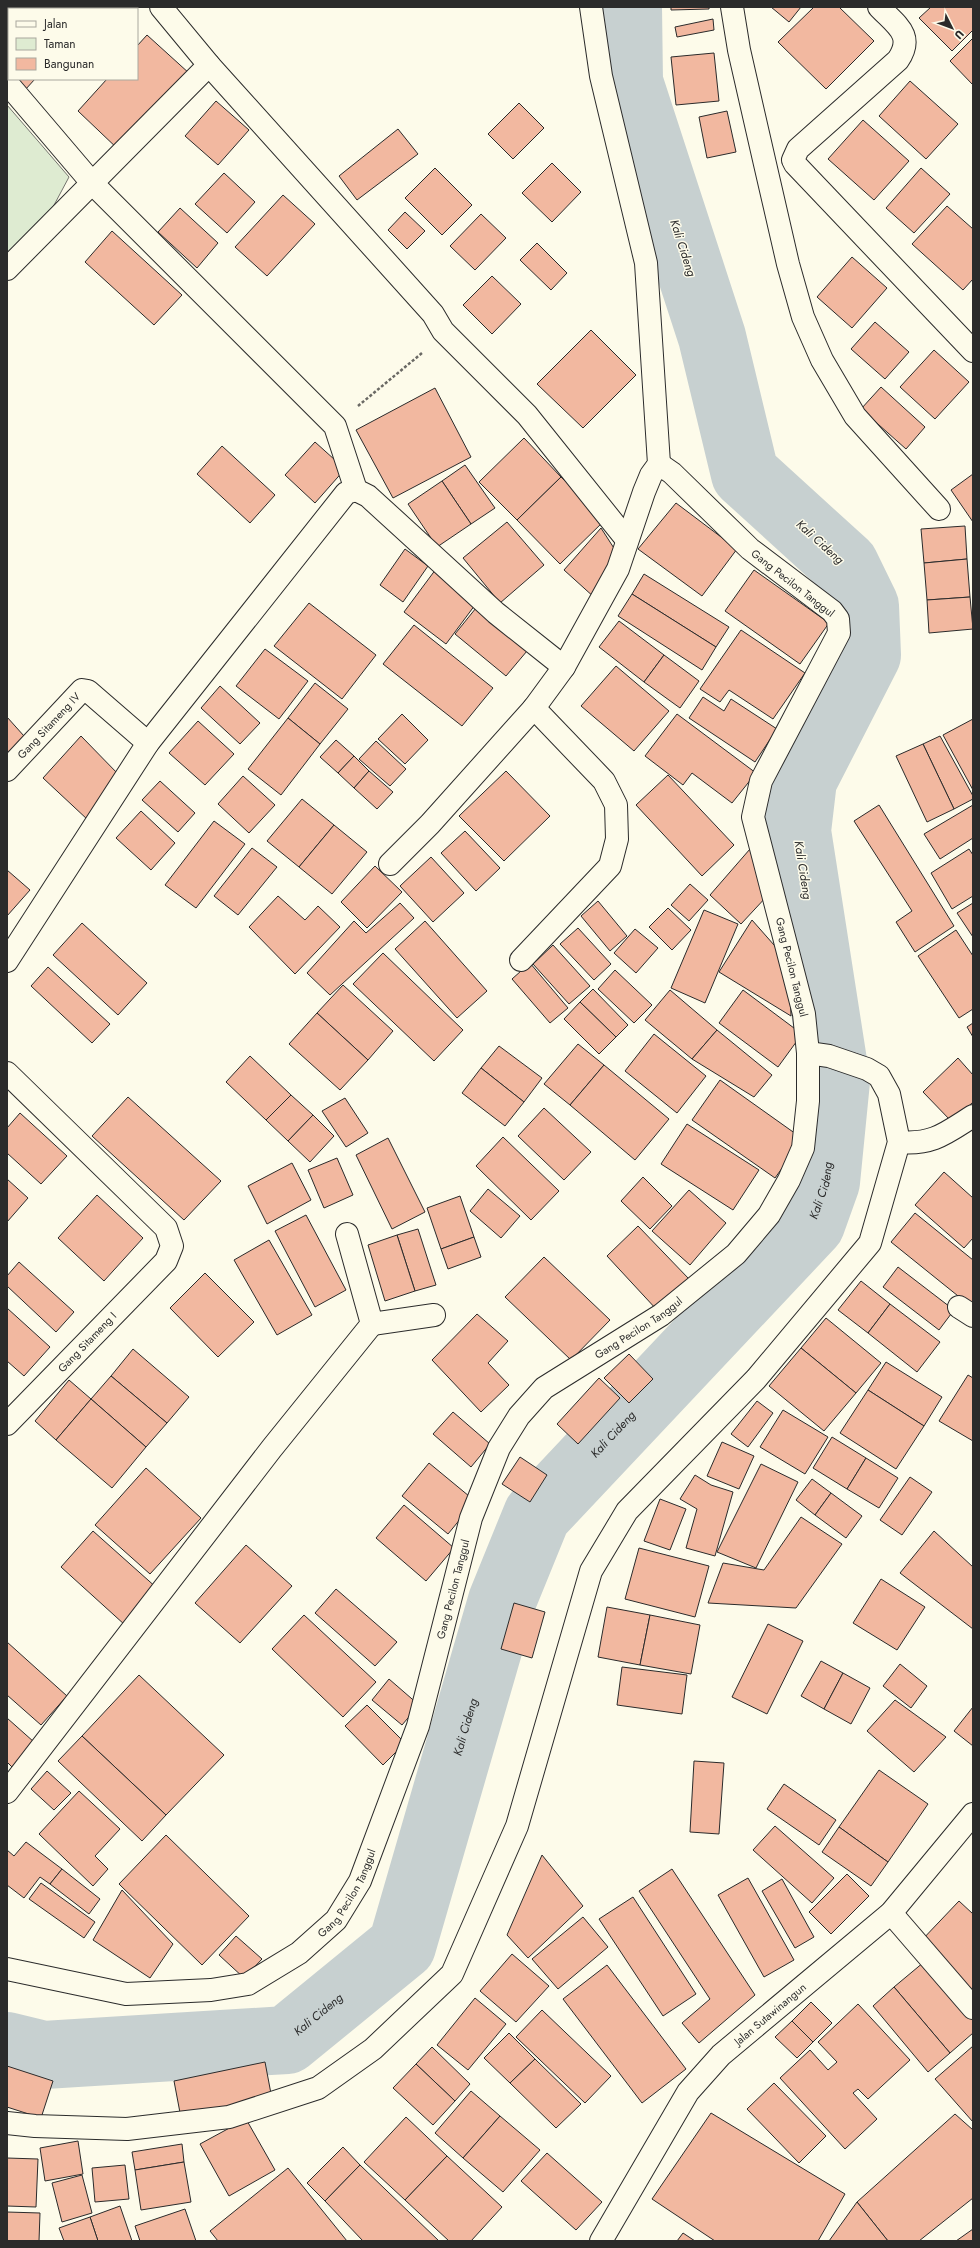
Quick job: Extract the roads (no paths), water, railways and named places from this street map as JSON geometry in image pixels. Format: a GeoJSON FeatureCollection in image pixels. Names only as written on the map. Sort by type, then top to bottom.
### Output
{"type":"FeatureCollection","features":[{"type":"Feature","properties":{"kind":"street"},"geometry":{"type":"LineString","coordinates":[[390,864],[430,824],[534,708],[564,667],[618,569],[651,475],[660,464],[646,263],[601,76],[591,7]]}},
{"type":"Feature","properties":{"kind":"street"},"geometry":{"type":"LineString","coordinates":[[732,7],[732,16],[739,50],[765,164],[788,264],[803,317],[822,360],[855,416],[939,509]]}},
{"type":"Feature","properties":{"kind":"street"},"geometry":{"type":"LineString","coordinates":[[879,7],[903,33],[906,39],[904,53],[805,142],[794,156],[794,164],[973,351]]}},
{"type":"Feature","properties":{"kind":"street"},"geometry":{"type":"LineString","coordinates":[[163,8],[209,65],[433,314],[443,331],[527,415],[627,540]]}},
{"type":"Feature","properties":{"kind":"street"},"geometry":{"type":"LineString","coordinates":[[7,269],[93,184],[209,65]]}},
{"type":"Feature","properties":{"kind":"street"},"geometry":{"type":"LineString","coordinates":[[7,83],[93,184],[335,426],[356,490]]}},
{"type":"Feature","properties":{"kind":"street","name":"Gang Pecilon Tanggul"},"geometry":{"type":"LineString","coordinates":[[7,1969],[126,1994],[212,1990],[248,1984],[299,1953],[336,1920],[360,1881],[418,1726],[470,1518],[499,1448],[519,1416],[544,1388],[661,1315],[736,1254],[769,1215],[789,1180],[803,1148],[808,1101],[808,1053],[804,1014],[753,817],[761,781],[839,633],[838,619],[832,611],[750,549],[672,473],[660,464]]}},
{"type":"Feature","properties":{"kind":"street"},"geometry":{"type":"LineString","coordinates":[[7,961],[148,743],[346,493],[356,490],[368,496],[523,636],[564,667]]}},
{"type":"Feature","properties":{"kind":"street","name":"Gang Sitameng IV"},"geometry":{"type":"LineString","coordinates":[[7,770],[82,690],[88,691],[148,743]]}},
{"type":"Feature","properties":{"kind":"street"},"geometry":{"type":"LineString","coordinates":[[521,960],[610,866],[617,839],[616,805],[604,781],[534,708]]}},
{"type":"Feature","properties":{"kind":"street"},"geometry":{"type":"LineString","coordinates":[[7,2123],[35,2126],[127,2129],[229,2117],[318,2088],[373,2049],[452,1974],[517,1826],[591,1572],[627,1511],[756,1379],[870,1243],[899,1142],[891,1101],[885,1085],[879,1076],[866,1069],[829,1056],[808,1053]]}},
{"type":"Feature","properties":{"kind":"street","name":"Gang Sitameng I"},"geometry":{"type":"LineString","coordinates":[[7,1424],[166,1261],[172,1246],[166,1228],[8,1078]]}},
{"type":"Feature","properties":{"kind":"street"},"geometry":{"type":"LineString","coordinates":[[899,1142],[917,1144],[938,1138],[973,1116]]}},
{"type":"Feature","properties":{"kind":"street"},"geometry":{"type":"LineString","coordinates":[[347,1234],[372,1324]]}},
{"type":"Feature","properties":{"kind":"street"},"geometry":{"type":"LineString","coordinates":[[7,1792],[272,1448],[372,1324],[434,1315]]}},
{"type":"Feature","properties":{"kind":"street","name":"Jalan Sutawinangun"},"geometry":{"type":"LineString","coordinates":[[601,2241],[688,2092],[721,2055],[891,1913],[973,1814]]}},
{"type":"Feature","properties":{"kind":"street"},"geometry":{"type":"LineString","coordinates":[[891,1913],[973,2008]]}},
{"type":"Feature","properties":{"kind":"waterway","name":"Kali Cideng"},"geometry":{"type":"LineString","coordinates":[[7,2046],[44,2055],[287,2040],[402,1946],[502,1601],[537,1515],[811,1224],[826,1182],[836,1081],[797,831],[803,780],[867,655],[865,606],[845,565],[745,474],[712,337],[629,82],[628,7]]}}]}
